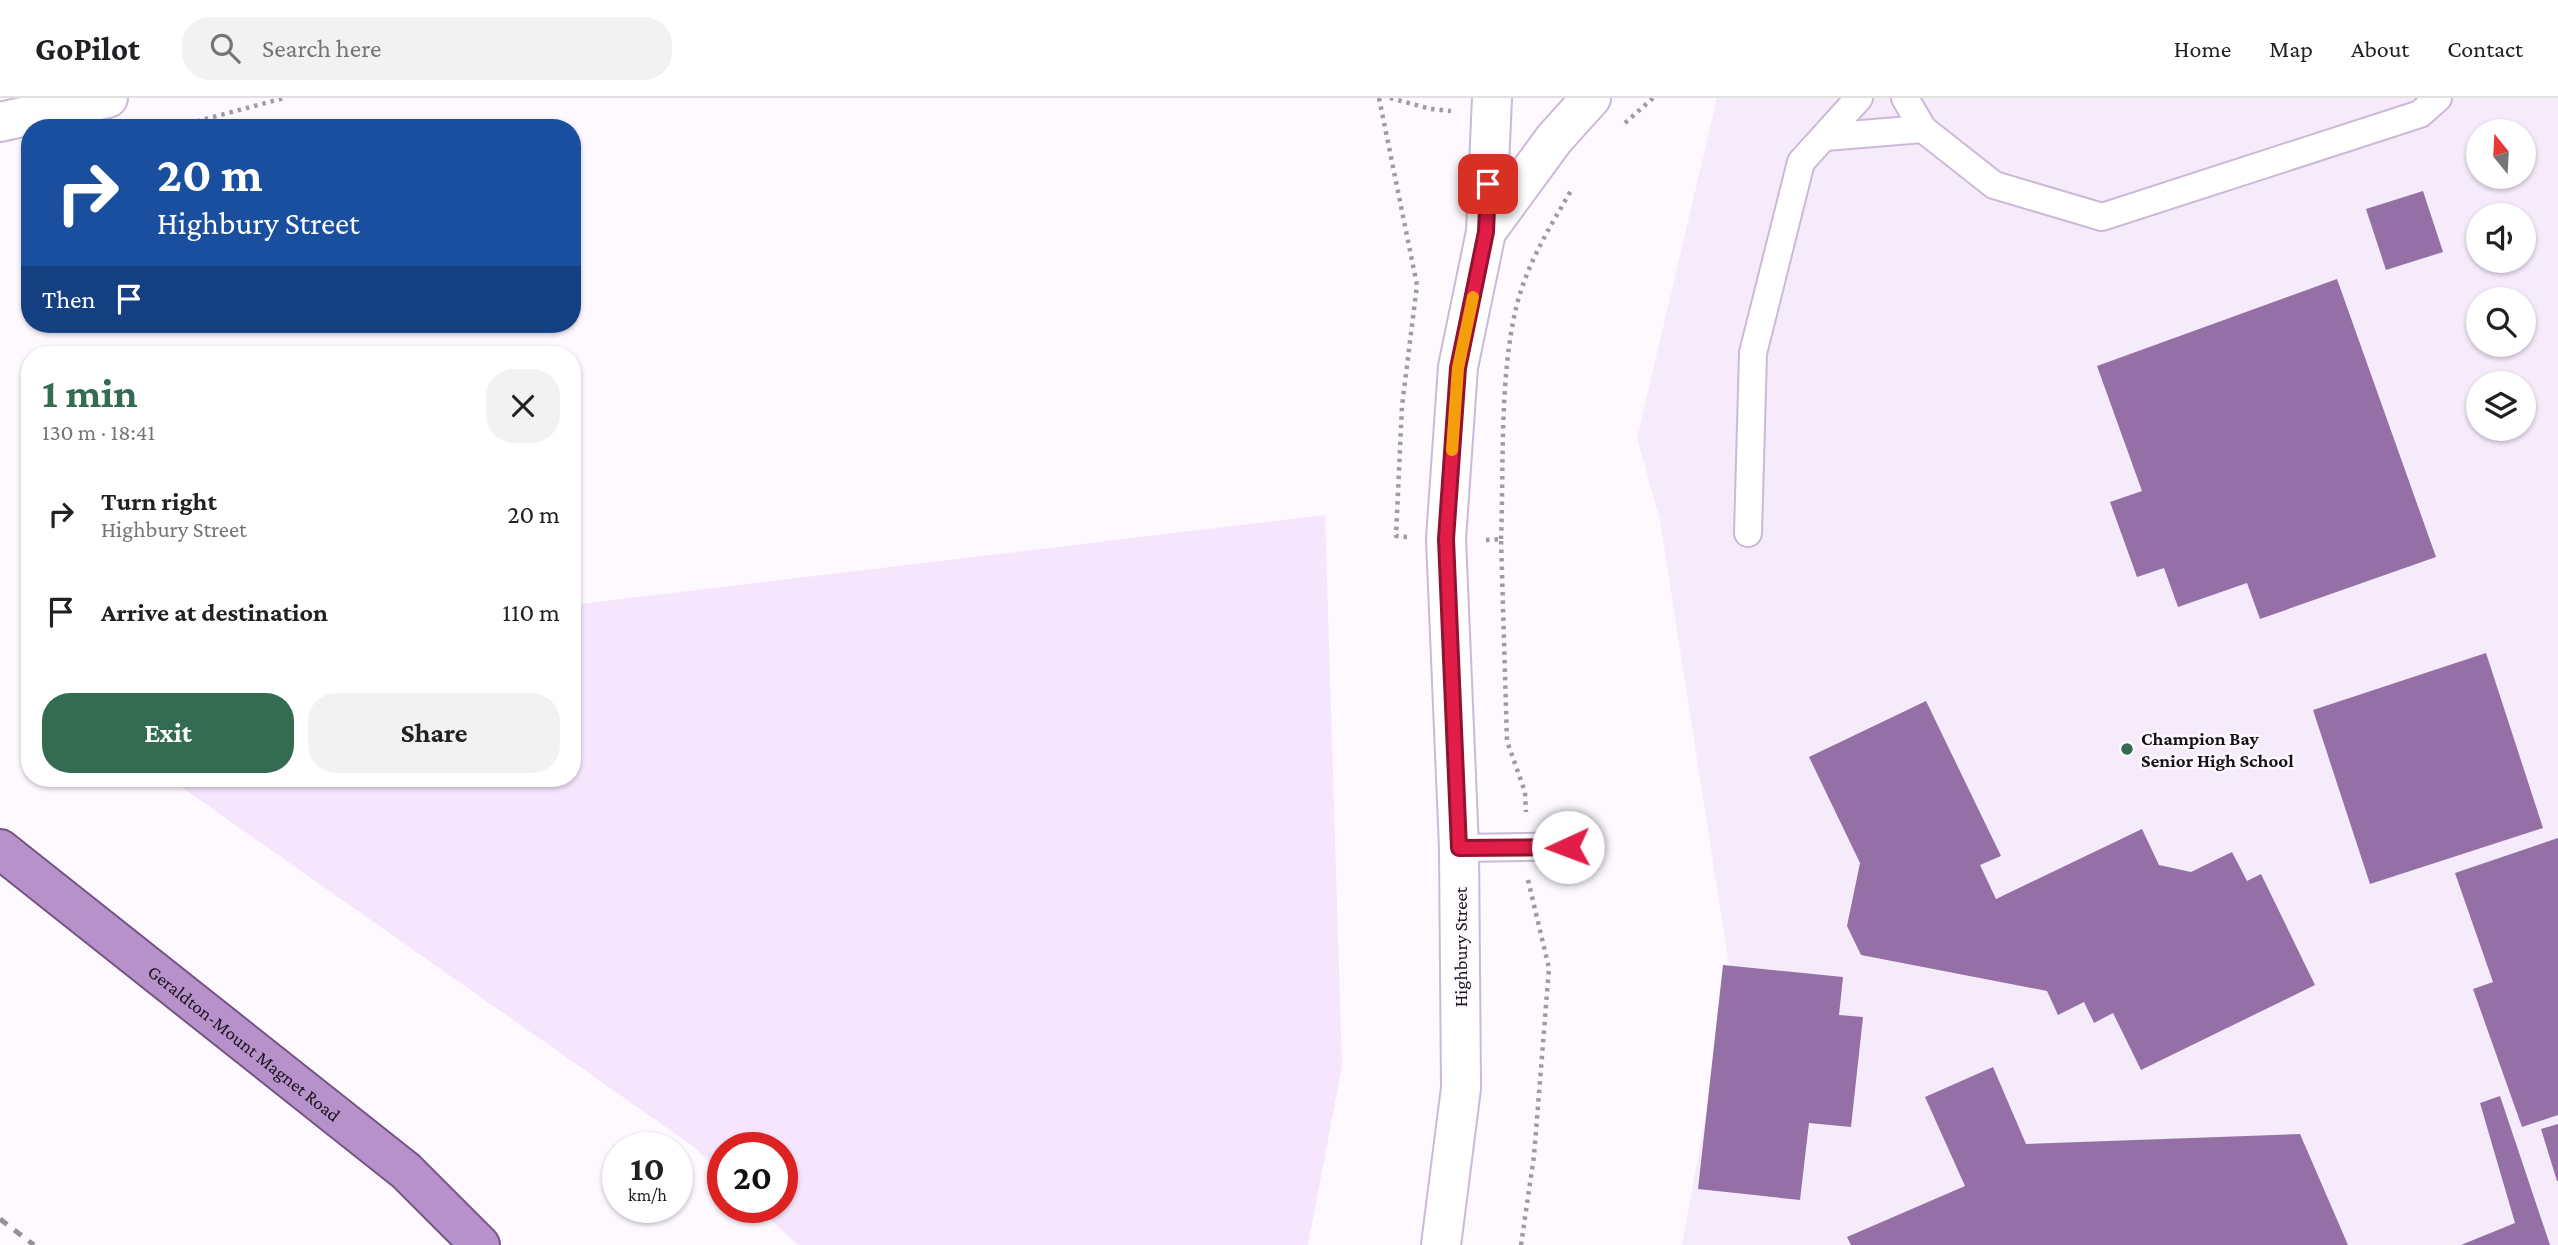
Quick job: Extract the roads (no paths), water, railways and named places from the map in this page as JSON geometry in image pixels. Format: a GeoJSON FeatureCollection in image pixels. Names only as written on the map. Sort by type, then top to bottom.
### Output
{"type":"FeatureCollection","features":[{"type":"Feature","properties":{"kind":"highway","name":"Geraldton-Mount Magnet Road"},"geometry":{"type":"LineString","coordinates":[[0,849],[405,1171],[481,1245]]}},
{"type":"Feature","properties":{"kind":"street"},"geometry":{"type":"LineString","coordinates":[[0,122],[108,98]]}},
{"type":"Feature","properties":{"kind":"street","name":"Highbury Street"},"geometry":{"type":"LineString","coordinates":[[1486,232],[1554,139],[1591,98]]}},
{"type":"Feature","properties":{"kind":"street","name":"Highbury Street"},"geometry":{"type":"LineString","coordinates":[[1441,1245],[1461,1088],[1459,848],[1446,539],[1458,368],[1486,232],[1475,105]]}},
{"type":"Feature","properties":{"kind":"lane"},"geometry":{"type":"LineString","coordinates":[[1748,533],[1753,353],[1801,162],[1859,98]]}},
{"type":"Feature","properties":{"kind":"lane"},"geometry":{"type":"LineString","coordinates":[[1905,98],[1923,129],[1994,185],[2102,217],[2420,114],[2438,98]]}},
{"type":"Feature","properties":{"kind":"lane"},"geometry":{"type":"LineString","coordinates":[[1825,137],[1923,129]]}},
{"type":"Feature","properties":{"kind":"lane"},"geometry":{"type":"LineString","coordinates":[[1459,848],[1590,846]]}},
{"type":"Feature","properties":{"kind":"railway"},"geometry":{"type":"LineString","coordinates":[[0,1219],[34,1245]]}},
{"type":"Feature","properties":{"kind":"place","name":"Champion Bay Senior High School"},"geometry":{"type":"Point","coordinates":[2127,749]}}]}
